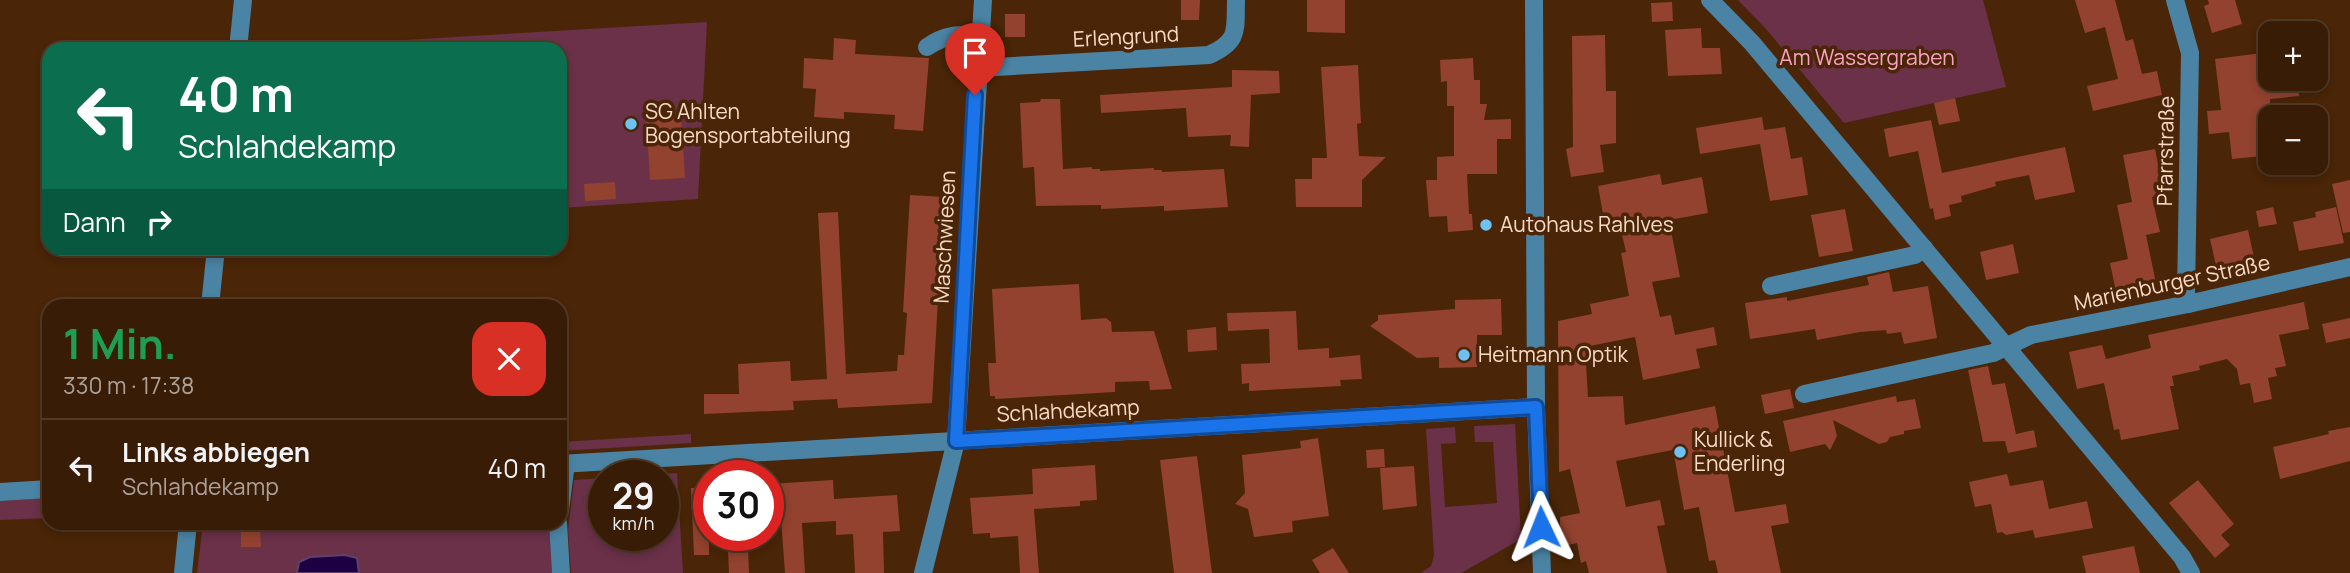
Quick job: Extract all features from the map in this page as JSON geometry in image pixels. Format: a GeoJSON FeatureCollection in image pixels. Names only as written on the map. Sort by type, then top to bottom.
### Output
{"type":"FeatureCollection","features":[{"type":"Feature","properties":{"kind":"street"},"geometry":{"type":"LineString","coordinates":[[239,42],[243,0]]}},
{"type":"Feature","properties":{"kind":"street","name":"Maschwiesen"},"geometry":{"type":"LineString","coordinates":[[923,573],[956,441],[982,0]]}},
{"type":"Feature","properties":{"kind":"street","name":"Erlengrund"},"geometry":{"type":"LineString","coordinates":[[977,68],[1209,55],[1226,47],[1235,33],[1236,0]]}},
{"type":"Feature","properties":{"kind":"street"},"geometry":{"type":"LineString","coordinates":[[1534,0],[1536,407],[1542,573]]}},
{"type":"Feature","properties":{"kind":"street"},"geometry":{"type":"LineString","coordinates":[[1710,0],[1752,43],[2182,558],[2191,573]]}},
{"type":"Feature","properties":{"kind":"street","name":"Pfarrstraße"},"geometry":{"type":"LineString","coordinates":[[2175,0],[2190,54],[2188,304]]}},
{"type":"Feature","properties":{"kind":"street"},"geometry":{"type":"LineString","coordinates":[[927,47],[944,37],[958,34],[979,35]]}},
{"type":"Feature","properties":{"kind":"street"},"geometry":{"type":"LineString","coordinates":[[1771,286],[1915,255],[1924,248]]}},
{"type":"Feature","properties":{"kind":"street"},"geometry":{"type":"LineString","coordinates":[[211,299],[215,256]]}},
{"type":"Feature","properties":{"kind":"street","name":"Marienburger Straße"},"geometry":{"type":"LineString","coordinates":[[2006,347],[2031,335],[2188,304],[2350,267]]}},
{"type":"Feature","properties":{"kind":"street"},"geometry":{"type":"LineString","coordinates":[[1804,394],[1993,353],[2006,347]]}},
{"type":"Feature","properties":{"kind":"street","name":"Schlahdekamp"},"geometry":{"type":"LineString","coordinates":[[567,464],[1536,407]]}},
{"type":"Feature","properties":{"kind":"street"},"geometry":{"type":"LineString","coordinates":[[0,492],[42,489]]}},
{"type":"Feature","properties":{"kind":"street"},"geometry":{"type":"LineString","coordinates":[[183,573],[187,530]]}},
{"type":"Feature","properties":{"kind":"street"},"geometry":{"type":"LineString","coordinates":[[558,530],[561,573]]}},
{"type":"Feature","properties":{"kind":"green space","name":"Am Wassergraben"},"geometry":{"type":"Polygon","coordinates":[[[1738,0],[1983,0],[2006,87],[1844,123],[1766,29],[1738,0]]]}},
{"type":"Feature","properties":{"kind":"green space","name":"SG Ahlten Bogensportabteilung"},"geometry":{"type":"Polygon","coordinates":[[[707,22],[698,199],[567,208],[567,42],[371,42],[707,22]]]}},
{"type":"Feature","properties":{"kind":"green space"},"geometry":{"type":"Polygon","coordinates":[[[1515,424],[1521,539],[1461,573],[1421,573],[1431,566],[1434,555],[1426,429],[1455,427],[1456,443],[1441,444],[1445,507],[1497,503],[1493,442],[1475,442],[1474,426],[1515,424]]]}},
{"type":"Feature","properties":{"kind":"green space"},"geometry":{"type":"Polygon","coordinates":[[[691,434],[691,443],[567,451],[567,442],[691,434]]]}},
{"type":"Feature","properties":{"kind":"green space"},"geometry":{"type":"Polygon","coordinates":[[[588,479],[588,551],[679,551],[679,506],[683,573],[571,573],[568,530],[574,480],[588,479]]]}},
{"type":"Feature","properties":{"kind":"green space"},"geometry":{"type":"Polygon","coordinates":[[[42,498],[42,518],[0,520],[0,501],[42,498]]]}},
{"type":"Feature","properties":{"kind":"green space"},"geometry":{"type":"Polygon","coordinates":[[[202,530],[549,530],[552,573],[359,573],[357,558],[299,562],[297,573],[197,573],[202,530]]]}},
{"type":"Feature","properties":{"kind":"shaded area"},"geometry":{"type":"Polygon","coordinates":[[[345,555],[357,558],[359,573],[297,573],[299,562],[310,557],[345,555]]]}},
{"type":"Feature","properties":{"kind":"building"},"geometry":{"type":"Polygon","coordinates":[[[1181,0],[1200,0],[1199,20],[1181,20],[1181,0]]]}},
{"type":"Feature","properties":{"kind":"building"},"geometry":{"type":"Polygon","coordinates":[[[1307,0],[1345,0],[1345,33],[1307,32],[1307,0]]]}},
{"type":"Feature","properties":{"kind":"building"},"geometry":{"type":"Polygon","coordinates":[[[2075,0],[2115,0],[2126,41],[2133,39],[2142,74],[2157,71],[2162,95],[2093,111],[2087,86],[2118,79],[2105,27],[2085,33],[2075,0]]]}},
{"type":"Feature","properties":{"kind":"building"},"geometry":{"type":"Polygon","coordinates":[[[2208,0],[2235,0],[2242,24],[2212,33],[2204,6],[2209,4],[2208,0]]]}},
{"type":"Feature","properties":{"kind":"building"},"geometry":{"type":"Polygon","coordinates":[[[1672,2],[1673,21],[1652,22],[1651,3],[1672,2]]]}},
{"type":"Feature","properties":{"kind":"building"},"geometry":{"type":"Polygon","coordinates":[[[1005,14],[1025,14],[1025,37],[1005,37],[1005,14]]]}},
{"type":"Feature","properties":{"kind":"building"},"geometry":{"type":"Polygon","coordinates":[[[1701,28],[1702,48],[1720,48],[1722,74],[1668,76],[1665,30],[1701,28]]]}},
{"type":"Feature","properties":{"kind":"building"},"geometry":{"type":"Polygon","coordinates":[[[1605,35],[1606,91],[1616,91],[1616,143],[1600,145],[1604,172],[1571,177],[1566,149],[1573,147],[1572,36],[1605,35]]]}},
{"type":"Feature","properties":{"kind":"building"},"geometry":{"type":"Polygon","coordinates":[[[834,38],[856,40],[855,54],[929,58],[923,131],[894,129],[895,115],[844,112],[844,119],[814,117],[816,89],[803,88],[804,58],[833,60],[834,38]]]}},
{"type":"Feature","properties":{"kind":"building"},"geometry":{"type":"Polygon","coordinates":[[[2258,54],[2258,91],[2298,91],[2299,96],[2270,99],[2270,105],[2258,105],[2258,156],[2232,159],[2229,132],[2209,134],[2207,111],[2221,110],[2215,59],[2258,54]]]}},
{"type":"Feature","properties":{"kind":"building"},"geometry":{"type":"Polygon","coordinates":[[[1473,58],[1474,80],[1480,80],[1480,104],[1487,104],[1484,120],[1511,119],[1511,139],[1497,139],[1497,174],[1467,174],[1469,214],[1472,214],[1473,230],[1448,232],[1447,216],[1429,217],[1426,180],[1437,180],[1437,157],[1454,156],[1454,106],[1447,106],[1447,81],[1441,82],[1440,60],[1473,58]]]}},
{"type":"Feature","properties":{"kind":"building"},"geometry":{"type":"Polygon","coordinates":[[[1358,65],[1361,123],[1357,124],[1359,156],[1386,157],[1362,180],[1362,207],[1296,207],[1295,179],[1312,179],[1312,158],[1327,158],[1321,67],[1358,65]]]}},
{"type":"Feature","properties":{"kind":"building"},"geometry":{"type":"Polygon","coordinates":[[[1232,70],[1279,71],[1280,93],[1251,95],[1249,147],[1230,146],[1231,135],[1188,137],[1186,108],[1101,113],[1100,95],[1232,87],[1232,70]]]}},
{"type":"Feature","properties":{"kind":"building"},"geometry":{"type":"Polygon","coordinates":[[[1955,98],[1960,121],[1939,125],[1934,103],[1955,98]]]}},
{"type":"Feature","properties":{"kind":"building"},"geometry":{"type":"Polygon","coordinates":[[[1041,99],[1060,99],[1063,169],[1092,167],[1100,171],[1154,168],[1162,172],[1224,169],[1228,207],[1164,211],[1164,206],[1101,209],[1101,205],[1036,206],[1034,167],[1023,168],[1020,103],[1040,102],[1041,99]]]}},
{"type":"Feature","properties":{"kind":"building"},"geometry":{"type":"Polygon","coordinates":[[[681,112],[685,178],[650,180],[646,114],[681,112]]]}},
{"type":"Feature","properties":{"kind":"building"},"geometry":{"type":"Polygon","coordinates":[[[1762,117],[1764,130],[1785,127],[1791,159],[1802,157],[1808,195],[1770,201],[1760,144],[1700,154],[1696,128],[1762,117]]]}},
{"type":"Feature","properties":{"kind":"building"},"geometry":{"type":"Polygon","coordinates":[[[1931,120],[1942,173],[2065,147],[2075,192],[2035,200],[2029,175],[1995,182],[1996,186],[1961,196],[1962,202],[1949,205],[1951,216],[1935,220],[1933,208],[1930,209],[1918,151],[1889,157],[1884,129],[1931,120]]]}},
{"type":"Feature","properties":{"kind":"building"},"geometry":{"type":"Polygon","coordinates":[[[2155,149],[2164,194],[2152,197],[2160,232],[2146,235],[2156,283],[2116,292],[2110,263],[2128,259],[2117,205],[2132,202],[2123,155],[2155,149]]]}},
{"type":"Feature","properties":{"kind":"building"},"geometry":{"type":"Polygon","coordinates":[[[1660,174],[1662,185],[1702,177],[1708,213],[1669,220],[1680,277],[1652,282],[1660,317],[1671,315],[1675,335],[1714,327],[1717,345],[1696,349],[1700,368],[1643,380],[1635,337],[1585,347],[1588,397],[1623,396],[1625,425],[1715,406],[1735,512],[1786,504],[1789,523],[1771,526],[1781,573],[1718,573],[1715,560],[1709,561],[1699,507],[1684,510],[1673,450],[1616,461],[1626,507],[1660,500],[1665,525],[1657,526],[1667,573],[1589,573],[1586,561],[1581,563],[1577,543],[1560,547],[1560,517],[1580,513],[1570,469],[1559,472],[1558,321],[1592,314],[1590,304],[1629,296],[1621,253],[1626,252],[1618,218],[1604,220],[1598,186],[1660,174]]]}},
{"type":"Feature","properties":{"kind":"building"},"geometry":{"type":"Polygon","coordinates":[[[2350,180],[2350,232],[2343,233],[2332,184],[2350,180]]]}},
{"type":"Feature","properties":{"kind":"building"},"geometry":{"type":"Polygon","coordinates":[[[615,182],[616,199],[585,201],[584,184],[615,182]]]}},
{"type":"Feature","properties":{"kind":"building"},"geometry":{"type":"Polygon","coordinates":[[[910,195],[944,197],[932,403],[838,408],[837,399],[793,401],[794,410],[704,414],[704,394],[739,394],[738,364],[790,361],[791,381],[827,379],[818,213],[838,212],[846,374],[897,371],[898,355],[904,355],[907,313],[903,312],[910,195]]]}},
{"type":"Feature","properties":{"kind":"building"},"geometry":{"type":"Polygon","coordinates":[[[2273,207],[2277,224],[2259,227],[2256,211],[2273,207]]]}},
{"type":"Feature","properties":{"kind":"building"},"geometry":{"type":"Polygon","coordinates":[[[2336,207],[2344,243],[2299,251],[2293,222],[2316,217],[2315,212],[2336,207]]]}},
{"type":"Feature","properties":{"kind":"building"},"geometry":{"type":"Polygon","coordinates":[[[1845,209],[1853,251],[1819,257],[1811,215],[1845,209]]]}},
{"type":"Feature","properties":{"kind":"building"},"geometry":{"type":"Polygon","coordinates":[[[2248,230],[2255,262],[2217,270],[2210,239],[2248,230]]]}},
{"type":"Feature","properties":{"kind":"building"},"geometry":{"type":"Polygon","coordinates":[[[2013,244],[2019,273],[1986,280],[1980,252],[2013,244]]]}},
{"type":"Feature","properties":{"kind":"building"},"geometry":{"type":"Polygon","coordinates":[[[1889,272],[1893,292],[1928,286],[1937,338],[1904,344],[1901,332],[1887,334],[1886,330],[1817,340],[1815,329],[1750,339],[1745,303],[1787,297],[1787,301],[1869,285],[1867,277],[1889,272]]]}},
{"type":"Feature","properties":{"kind":"building"},"geometry":{"type":"Polygon","coordinates":[[[1079,284],[1081,320],[1106,318],[1111,322],[1112,332],[1154,331],[1172,389],[1150,390],[1149,381],[1115,382],[1115,392],[995,399],[995,396],[990,396],[988,363],[996,363],[992,289],[1079,284]]]}},
{"type":"Feature","properties":{"kind":"building"},"geometry":{"type":"Polygon","coordinates":[[[1501,299],[1502,335],[1477,335],[1477,367],[1439,368],[1439,357],[1417,358],[1370,326],[1378,320],[1378,315],[1455,309],[1455,300],[1501,299]]]}},
{"type":"Feature","properties":{"kind":"building"},"geometry":{"type":"Polygon","coordinates":[[[2304,302],[2309,329],[2279,335],[2286,366],[2275,368],[2277,376],[2268,378],[2272,399],[2254,403],[2250,383],[2240,385],[2237,369],[2227,359],[2199,366],[2200,370],[2172,376],[2174,386],[2170,386],[2179,429],[2121,440],[2119,429],[2114,430],[2104,383],[2077,389],[2069,352],[2102,345],[2106,359],[2151,348],[2148,335],[2304,302]]]}},
{"type":"Feature","properties":{"kind":"building"},"geometry":{"type":"Polygon","coordinates":[[[1296,311],[1298,350],[1329,348],[1329,358],[1360,355],[1362,379],[1340,380],[1341,386],[1249,391],[1249,383],[1242,384],[1241,364],[1270,363],[1269,329],[1228,331],[1227,313],[1296,311]]]}},
{"type":"Feature","properties":{"kind":"building"},"geometry":{"type":"Polygon","coordinates":[[[2350,318],[2350,338],[2326,343],[2322,324],[2350,318]]]}},
{"type":"Feature","properties":{"kind":"building"},"geometry":{"type":"Polygon","coordinates":[[[1216,327],[1217,350],[1188,352],[1187,330],[1216,327]]]}},
{"type":"Feature","properties":{"kind":"building"},"geometry":{"type":"Polygon","coordinates":[[[1988,366],[1992,385],[2005,383],[2016,434],[2034,430],[2037,447],[2008,453],[2005,441],[1983,442],[1968,370],[1988,366]]]}},
{"type":"Feature","properties":{"kind":"building"},"geometry":{"type":"Polygon","coordinates":[[[1790,389],[1794,408],[1765,414],[1761,395],[1790,389]]]}},
{"type":"Feature","properties":{"kind":"building"},"geometry":{"type":"Polygon","coordinates":[[[1896,396],[1897,402],[1915,399],[1921,428],[1904,431],[1904,434],[1890,437],[1887,442],[1879,444],[1833,420],[1837,436],[1830,450],[1825,444],[1790,452],[1783,421],[1896,396]]]}},
{"type":"Feature","properties":{"kind":"building"},"geometry":{"type":"Polygon","coordinates":[[[2350,427],[2350,461],[2280,479],[2273,447],[2350,427]]]}},
{"type":"Feature","properties":{"kind":"building"},"geometry":{"type":"Polygon","coordinates":[[[1318,438],[1329,516],[1292,521],[1293,532],[1254,537],[1248,509],[1235,504],[1245,493],[1242,455],[1301,448],[1300,441],[1318,438]]]}},
{"type":"Feature","properties":{"kind":"building"},"geometry":{"type":"Polygon","coordinates":[[[1384,449],[1385,467],[1367,468],[1366,450],[1384,449]]]}},
{"type":"Feature","properties":{"kind":"building"},"geometry":{"type":"Polygon","coordinates":[[[1197,456],[1212,573],[1174,573],[1160,460],[1197,456]]]}},
{"type":"Feature","properties":{"kind":"building"},"geometry":{"type":"Polygon","coordinates":[[[1095,465],[1097,500],[1080,501],[1080,506],[1034,509],[1039,573],[1020,573],[1018,536],[990,538],[990,533],[973,534],[970,498],[1033,494],[1032,469],[1095,465]]]}},
{"type":"Feature","properties":{"kind":"building"},"geometry":{"type":"Polygon","coordinates":[[[1414,466],[1417,506],[1383,510],[1380,468],[1414,466]]]}},
{"type":"Feature","properties":{"kind":"building"},"geometry":{"type":"Polygon","coordinates":[[[2007,474],[2010,486],[2043,480],[2049,509],[2087,501],[2093,528],[2035,538],[2033,530],[2006,535],[1997,533],[1991,504],[1975,507],[1969,482],[2007,474]]]}},
{"type":"Feature","properties":{"kind":"building"},"geometry":{"type":"Polygon","coordinates":[[[833,480],[834,499],[897,495],[900,531],[883,532],[884,573],[855,573],[853,534],[836,535],[836,521],[802,523],[805,573],[785,573],[784,483],[833,480]]]}},
{"type":"Feature","properties":{"kind":"building"},"geometry":{"type":"Polygon","coordinates":[[[2198,480],[2234,524],[2221,535],[2230,545],[2215,558],[2169,503],[2198,480]]]}},
{"type":"Feature","properties":{"kind":"building"},"geometry":{"type":"Polygon","coordinates":[[[691,488],[693,488],[693,533],[691,488]]]}},
{"type":"Feature","properties":{"kind":"building"},"geometry":{"type":"Polygon","coordinates":[[[241,530],[260,530],[261,547],[241,547],[241,530]]]}},
{"type":"Feature","properties":{"kind":"building"},"geometry":{"type":"Polygon","coordinates":[[[2134,546],[2140,573],[2086,573],[2082,556],[2134,546]]]}},
{"type":"Feature","properties":{"kind":"building"},"geometry":{"type":"Polygon","coordinates":[[[1333,548],[1349,573],[1320,573],[1312,560],[1333,548]]]}},
{"type":"Feature","properties":{"kind":"building"},"geometry":{"type":"Polygon","coordinates":[[[694,551],[709,551],[709,555],[694,555],[694,551]]]}},
{"type":"Feature","properties":{"kind":"building"},"geometry":{"type":"Polygon","coordinates":[[[728,551],[748,551],[749,573],[729,573],[728,551]]]}},
{"type":"Feature","properties":{"kind":"place","name":"SG Ahlten Bogensportabteilung"},"geometry":{"type":"Point","coordinates":[631,124]}},
{"type":"Feature","properties":{"kind":"place","name":"Autohaus Rahlves"},"geometry":{"type":"Point","coordinates":[1486,225]}},
{"type":"Feature","properties":{"kind":"place","name":"Heitmann Optik"},"geometry":{"type":"Point","coordinates":[1464,355]}},
{"type":"Feature","properties":{"kind":"place","name":"Kullick & Enderling"},"geometry":{"type":"Point","coordinates":[1680,452]}},
{"type":"Feature","properties":{"kind":"route"},"geometry":{"type":"LineString","coordinates":[[975,95],[956,441],[1536,407],[1541,527]]}}]}
